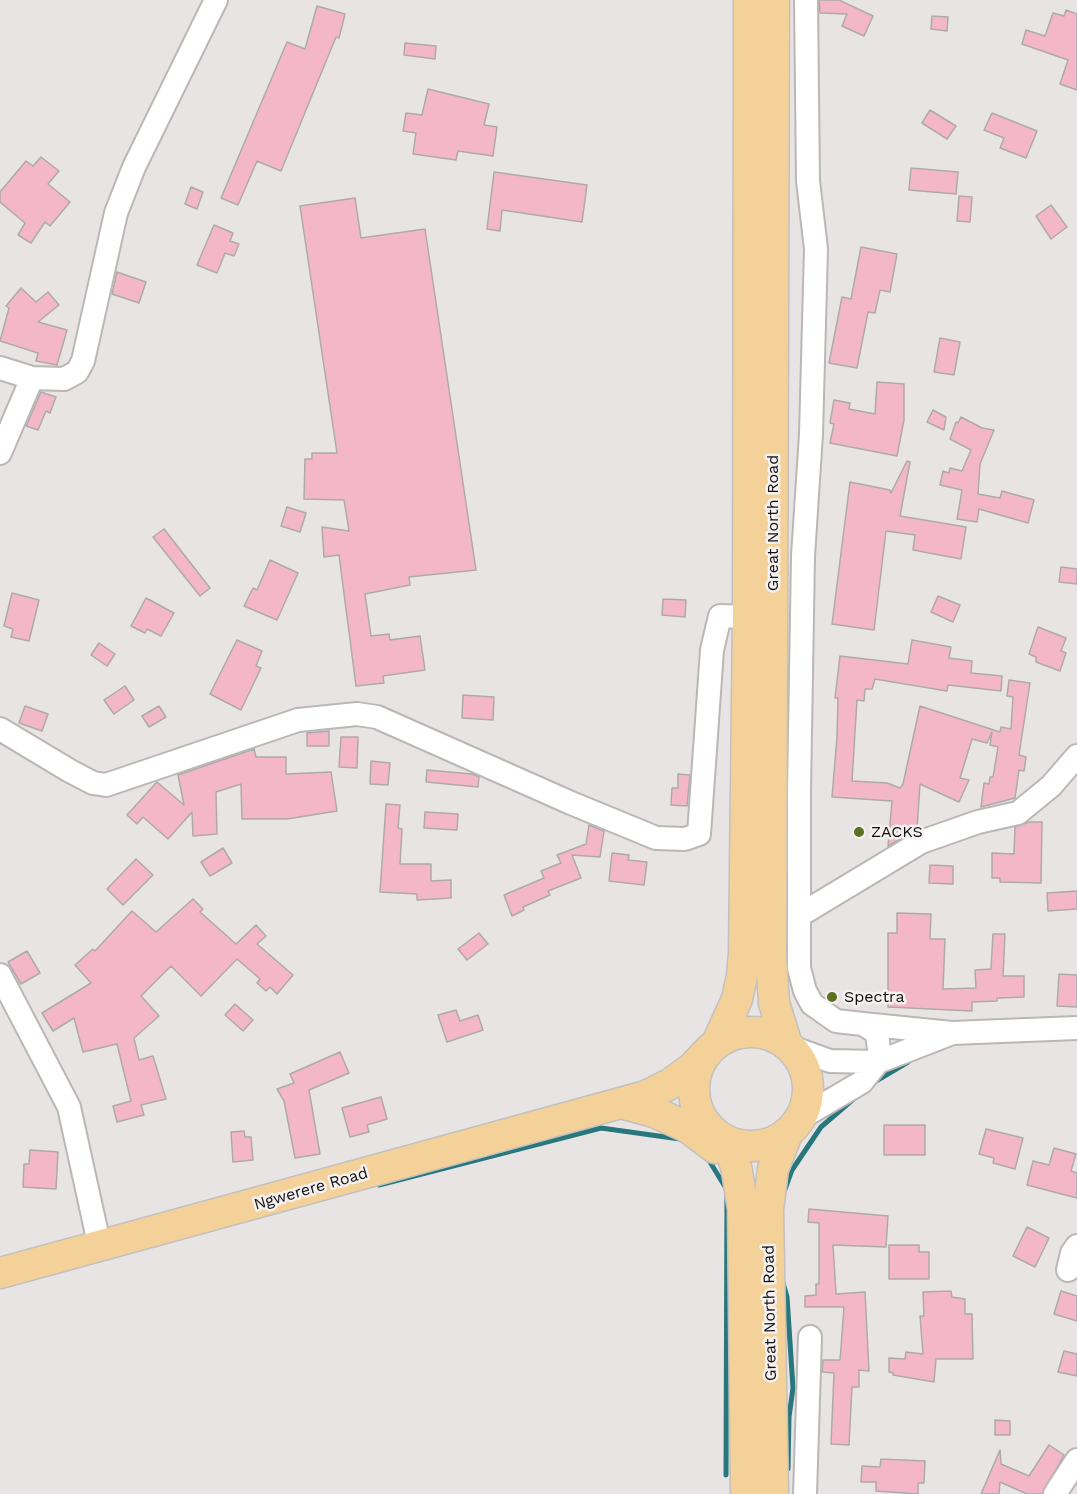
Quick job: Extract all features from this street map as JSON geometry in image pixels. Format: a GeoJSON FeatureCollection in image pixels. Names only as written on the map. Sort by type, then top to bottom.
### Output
{"type":"FeatureCollection","features":[{"type":"Feature","properties":{"kind":"main road","name":"Great North Road"},"geometry":{"type":"LineString","coordinates":[[714,1045],[736,999],[742,976],[748,617],[749,0]]}},
{"type":"Feature","properties":{"kind":"main road","name":"Great North Road"},"geometry":{"type":"LineString","coordinates":[[774,0],[771,957],[774,1002],[788,1046]]}},
{"type":"Feature","properties":{"kind":"main road"},"geometry":{"type":"LineString","coordinates":[[621,1103],[654,1112],[725,1141],[759,1147],[793,1127],[807,1098],[807,1074],[803,1064],[777,1037],[753,1031],[741,1032],[714,1045],[697,1074],[694,1092],[702,1119],[725,1141]]}},
{"type":"Feature","properties":{"kind":"main road","name":"Ngwerere Road"},"geometry":{"type":"LineString","coordinates":[[0,1273],[100,1248],[646,1096],[670,1084],[692,1068],[714,1045]]}},
{"type":"Feature","properties":{"kind":"main road"},"geometry":{"type":"LineString","coordinates":[[687,1127],[714,1147],[738,1175]]}},
{"type":"Feature","properties":{"kind":"main road","name":"Great North Road"},"geometry":{"type":"LineString","coordinates":[[773,1494],[768,1210],[773,1169],[793,1127]]}},
{"type":"Feature","properties":{"kind":"main road","name":"Great North Road"},"geometry":{"type":"LineString","coordinates":[[725,1141],[738,1175],[743,1209],[746,1494]]}},
{"type":"Feature","properties":{"kind":"street"},"geometry":{"type":"LineString","coordinates":[[0,368],[32,378],[64,379],[77,372],[83,361],[116,213],[134,167],[216,0]]}},
{"type":"Feature","properties":{"kind":"street"},"geometry":{"type":"LineString","coordinates":[[806,0],[808,181],[816,249],[813,375],[803,556],[799,791],[800,968],[805,991],[812,1004],[836,1021],[952,1033],[1077,1028]]}},
{"type":"Feature","properties":{"kind":"street"},"geometry":{"type":"LineString","coordinates":[[0,453],[32,378]]}},
{"type":"Feature","properties":{"kind":"street"},"geometry":{"type":"LineString","coordinates":[[0,729],[70,771],[93,783],[106,785],[298,720],[357,714],[377,717],[656,838],[685,839],[699,834],[712,650],[720,615],[748,617]]}},
{"type":"Feature","properties":{"kind":"street"},"geometry":{"type":"LineString","coordinates":[[800,915],[921,842],[978,822],[1018,813],[1051,786],[1077,756]]}},
{"type":"Feature","properties":{"kind":"street"},"geometry":{"type":"LineString","coordinates":[[0,975],[69,1107],[100,1248]]}},
{"type":"Feature","properties":{"kind":"street"},"geometry":{"type":"LineString","coordinates":[[793,1127],[862,1082],[878,1062],[877,1033],[863,1024]]}},
{"type":"Feature","properties":{"kind":"street"},"geometry":{"type":"LineString","coordinates":[[788,1046],[830,1061],[878,1062],[952,1033]]}},
{"type":"Feature","properties":{"kind":"street"},"geometry":{"type":"LineString","coordinates":[[1068,1270],[1072,1253],[1077,1246]]}},
{"type":"Feature","properties":{"kind":"street"},"geometry":{"type":"LineString","coordinates":[[806,1494],[810,1337]]}},
{"type":"Feature","properties":{"kind":"street"},"geometry":{"type":"LineString","coordinates":[[1055,1494],[1077,1460]]}},
{"type":"Feature","properties":{"kind":"building"},"geometry":{"type":"Polygon","coordinates":[[[819,0],[839,0],[873,16],[864,36],[842,26],[847,14],[820,13],[819,0]]]}},
{"type":"Feature","properties":{"kind":"building"},"geometry":{"type":"Polygon","coordinates":[[[317,6],[345,14],[339,38],[336,37],[281,171],[257,161],[238,205],[221,198],[287,42],[305,49],[317,6]]]}},
{"type":"Feature","properties":{"kind":"building"},"geometry":{"type":"Polygon","coordinates":[[[1066,10],[1077,14],[1077,90],[1060,84],[1068,60],[1022,44],[1026,30],[1045,36],[1053,13],[1064,16],[1066,10]]]}},
{"type":"Feature","properties":{"kind":"building"},"geometry":{"type":"Polygon","coordinates":[[[932,16],[948,17],[947,31],[931,29],[932,16]]]}},
{"type":"Feature","properties":{"kind":"building"},"geometry":{"type":"Polygon","coordinates":[[[405,43],[436,46],[435,59],[404,55],[405,43]]]}},
{"type":"Feature","properties":{"kind":"building"},"geometry":{"type":"Polygon","coordinates":[[[428,89],[489,104],[484,125],[497,127],[493,156],[458,151],[456,160],[413,154],[416,133],[403,131],[406,113],[422,115],[428,89]]]}},
{"type":"Feature","properties":{"kind":"building"},"geometry":{"type":"Polygon","coordinates":[[[930,110],[956,126],[947,139],[922,123],[930,110]]]}},
{"type":"Feature","properties":{"kind":"building"},"geometry":{"type":"Polygon","coordinates":[[[992,113],[1037,131],[1026,158],[1000,148],[1004,138],[984,130],[992,113]]]}},
{"type":"Feature","properties":{"kind":"building"},"geometry":{"type":"Polygon","coordinates":[[[41,157],[59,171],[48,184],[70,202],[50,226],[45,222],[31,243],[18,235],[25,223],[0,202],[0,192],[26,161],[33,166],[41,157]]]}},
{"type":"Feature","properties":{"kind":"building"},"geometry":{"type":"Polygon","coordinates":[[[911,168],[958,172],[956,194],[909,190],[911,168]]]}},
{"type":"Feature","properties":{"kind":"building"},"geometry":{"type":"Polygon","coordinates":[[[494,172],[587,185],[582,222],[502,210],[500,231],[487,229],[494,172]]]}},
{"type":"Feature","properties":{"kind":"building"},"geometry":{"type":"Polygon","coordinates":[[[191,187],[203,192],[197,209],[185,204],[191,187]]]}},
{"type":"Feature","properties":{"kind":"building"},"geometry":{"type":"Polygon","coordinates":[[[959,196],[972,197],[970,222],[957,221],[959,196]]]}},
{"type":"Feature","properties":{"kind":"building"},"geometry":{"type":"Polygon","coordinates":[[[355,198],[361,238],[425,229],[476,570],[409,577],[410,585],[365,594],[371,636],[389,634],[390,640],[420,636],[425,670],[383,676],[384,683],[356,686],[339,555],[324,557],[322,527],[349,531],[344,500],[304,499],[305,459],[312,459],[312,453],[337,453],[300,206],[355,198]]]}},
{"type":"Feature","properties":{"kind":"building"},"geometry":{"type":"Polygon","coordinates":[[[1051,205],[1067,227],[1051,239],[1036,216],[1051,205]]]}},
{"type":"Feature","properties":{"kind":"building"},"geometry":{"type":"Polygon","coordinates":[[[214,225],[233,233],[230,241],[239,244],[234,256],[225,253],[217,273],[197,265],[214,225]]]}},
{"type":"Feature","properties":{"kind":"building"},"geometry":{"type":"Polygon","coordinates":[[[861,247],[897,254],[890,292],[880,290],[875,313],[868,312],[857,368],[829,363],[842,297],[851,299],[861,247]]]}},
{"type":"Feature","properties":{"kind":"building"},"geometry":{"type":"Polygon","coordinates":[[[117,272],[146,282],[139,303],[112,294],[117,272]]]}},
{"type":"Feature","properties":{"kind":"building"},"geometry":{"type":"Polygon","coordinates":[[[21,288],[36,302],[48,292],[59,305],[38,322],[67,330],[57,365],[36,361],[38,353],[0,341],[9,308],[6,306],[21,288]]]}},
{"type":"Feature","properties":{"kind":"building"},"geometry":{"type":"Polygon","coordinates":[[[940,338],[960,342],[954,375],[934,372],[940,338]]]}},
{"type":"Feature","properties":{"kind":"building"},"geometry":{"type":"Polygon","coordinates":[[[877,382],[904,384],[904,420],[897,456],[830,443],[834,424],[830,423],[834,400],[850,403],[849,409],[875,414],[877,382]]]}},
{"type":"Feature","properties":{"kind":"building"},"geometry":{"type":"Polygon","coordinates":[[[41,392],[56,397],[50,413],[46,411],[38,430],[26,426],[41,392]]]}},
{"type":"Feature","properties":{"kind":"building"},"geometry":{"type":"Polygon","coordinates":[[[933,410],[946,417],[944,430],[927,422],[933,410]]]}},
{"type":"Feature","properties":{"kind":"building"},"geometry":{"type":"Polygon","coordinates":[[[961,417],[982,428],[994,430],[980,464],[978,494],[1000,498],[1002,491],[1034,500],[1028,523],[979,509],[977,522],[957,519],[962,490],[940,485],[943,471],[949,473],[950,468],[962,471],[971,450],[950,439],[956,422],[958,423],[961,417]]]}},
{"type":"Feature","properties":{"kind":"building"},"geometry":{"type":"Polygon","coordinates":[[[907,461],[910,462],[900,516],[966,527],[961,559],[913,550],[915,535],[886,531],[874,630],[832,624],[850,482],[890,490],[891,493],[907,461]]]}},
{"type":"Feature","properties":{"kind":"building"},"geometry":{"type":"Polygon","coordinates":[[[287,507],[306,513],[300,532],[281,526],[287,507]]]}},
{"type":"Feature","properties":{"kind":"building"},"geometry":{"type":"Polygon","coordinates":[[[164,529],[210,588],[200,596],[153,537],[164,529]]]}},
{"type":"Feature","properties":{"kind":"building"},"geometry":{"type":"Polygon","coordinates":[[[270,560],[298,573],[277,620],[244,606],[253,588],[257,590],[270,560]]]}},
{"type":"Feature","properties":{"kind":"building"},"geometry":{"type":"Polygon","coordinates":[[[1061,567],[1077,569],[1077,584],[1059,582],[1061,567]]]}},
{"type":"Feature","properties":{"kind":"building"},"geometry":{"type":"Polygon","coordinates":[[[12,593],[39,600],[29,641],[11,637],[13,629],[4,626],[12,593]]]}},
{"type":"Feature","properties":{"kind":"building"},"geometry":{"type":"Polygon","coordinates":[[[938,596],[960,605],[953,622],[931,612],[938,596]]]}},
{"type":"Feature","properties":{"kind":"building"},"geometry":{"type":"Polygon","coordinates":[[[146,598],[174,613],[161,636],[147,629],[145,633],[131,626],[146,598]]]}},
{"type":"Feature","properties":{"kind":"building"},"geometry":{"type":"Polygon","coordinates":[[[663,599],[686,600],[685,617],[662,615],[663,599]]]}},
{"type":"Feature","properties":{"kind":"building"},"geometry":{"type":"Polygon","coordinates":[[[1038,627],[1066,638],[1061,651],[1066,653],[1060,671],[1036,662],[1036,657],[1029,654],[1038,627]]]}},
{"type":"Feature","properties":{"kind":"building"},"geometry":{"type":"Polygon","coordinates":[[[237,640],[262,651],[256,666],[261,668],[241,710],[210,694],[237,640]]]}},
{"type":"Feature","properties":{"kind":"building"},"geometry":{"type":"Polygon","coordinates":[[[912,640],[951,647],[949,658],[972,661],[971,673],[1002,676],[1001,691],[948,685],[947,691],[875,679],[872,689],[865,689],[864,701],[857,700],[852,781],[887,783],[900,788],[903,784],[920,706],[1000,732],[1001,727],[1011,729],[1013,697],[1007,696],[1009,680],[1030,683],[1019,755],[1026,757],[1024,771],[1019,770],[1015,798],[981,807],[984,783],[989,784],[990,777],[993,777],[998,747],[990,745],[992,732],[987,743],[972,739],[960,778],[969,780],[959,802],[920,784],[917,829],[888,846],[892,801],[832,797],[837,737],[838,698],[835,698],[840,656],[908,664],[912,640]]]}},
{"type":"Feature","properties":{"kind":"building"},"geometry":{"type":"Polygon","coordinates":[[[99,643],[115,654],[107,666],[91,655],[99,643]]]}},
{"type":"Feature","properties":{"kind":"building"},"geometry":{"type":"Polygon","coordinates":[[[125,686],[134,700],[114,714],[104,700],[125,686]]]}},
{"type":"Feature","properties":{"kind":"building"},"geometry":{"type":"Polygon","coordinates":[[[463,695],[494,697],[493,720],[462,718],[463,695]]]}},
{"type":"Feature","properties":{"kind":"building"},"geometry":{"type":"Polygon","coordinates":[[[25,706],[48,714],[42,731],[19,723],[25,706]]]}},
{"type":"Feature","properties":{"kind":"building"},"geometry":{"type":"Polygon","coordinates":[[[159,706],[166,717],[149,727],[142,716],[159,706]]]}},
{"type":"Feature","properties":{"kind":"building"},"geometry":{"type":"Polygon","coordinates":[[[329,731],[329,746],[307,746],[307,733],[329,731]]]}},
{"type":"Feature","properties":{"kind":"building"},"geometry":{"type":"Polygon","coordinates":[[[341,737],[358,737],[357,768],[339,767],[341,737]]]}},
{"type":"Feature","properties":{"kind":"building"},"geometry":{"type":"Polygon","coordinates":[[[254,749],[256,757],[286,757],[286,774],[331,772],[337,811],[287,819],[242,819],[241,784],[216,792],[217,834],[193,836],[192,812],[168,839],[143,817],[137,824],[127,815],[157,782],[184,805],[178,775],[254,749]]]}},
{"type":"Feature","properties":{"kind":"building"},"geometry":{"type":"Polygon","coordinates":[[[371,761],[390,763],[388,785],[370,784],[371,761]]]}},
{"type":"Feature","properties":{"kind":"building"},"geometry":{"type":"Polygon","coordinates":[[[427,770],[472,774],[479,777],[478,787],[426,782],[427,770]]]}},
{"type":"Feature","properties":{"kind":"building"},"geometry":{"type":"Polygon","coordinates":[[[678,774],[690,775],[687,806],[671,805],[672,788],[678,788],[678,774]]]}},
{"type":"Feature","properties":{"kind":"building"},"geometry":{"type":"Polygon","coordinates":[[[386,804],[400,805],[398,828],[402,829],[400,864],[431,864],[431,881],[451,880],[451,898],[417,900],[417,894],[380,892],[386,804]]]}},
{"type":"Feature","properties":{"kind":"building"},"geometry":{"type":"Polygon","coordinates":[[[425,812],[458,814],[457,830],[424,828],[425,812]]]}},
{"type":"Feature","properties":{"kind":"building"},"geometry":{"type":"Polygon","coordinates":[[[1029,822],[1042,822],[1041,883],[1000,882],[1000,878],[992,878],[992,853],[1014,854],[1015,827],[1029,822]]]}},
{"type":"Feature","properties":{"kind":"building"},"geometry":{"type":"Polygon","coordinates":[[[589,825],[604,831],[600,857],[572,855],[581,878],[548,891],[550,895],[523,907],[524,910],[512,916],[504,895],[544,878],[541,871],[561,863],[557,855],[586,844],[589,825]]]}},
{"type":"Feature","properties":{"kind":"building"},"geometry":{"type":"Polygon","coordinates":[[[223,848],[232,863],[210,876],[201,862],[223,848]]]}},
{"type":"Feature","properties":{"kind":"building"},"geometry":{"type":"Polygon","coordinates":[[[612,853],[629,855],[628,860],[647,862],[644,885],[609,881],[612,853]]]}},
{"type":"Feature","properties":{"kind":"building"},"geometry":{"type":"Polygon","coordinates":[[[136,859],[153,875],[123,905],[107,889],[136,859]]]}},
{"type":"Feature","properties":{"kind":"building"},"geometry":{"type":"Polygon","coordinates":[[[930,865],[953,866],[953,884],[929,883],[930,865]]]}},
{"type":"Feature","properties":{"kind":"building"},"geometry":{"type":"Polygon","coordinates":[[[1077,891],[1077,909],[1048,911],[1047,893],[1077,891]]]}},
{"type":"Feature","properties":{"kind":"building"},"geometry":{"type":"Polygon","coordinates":[[[193,899],[203,909],[200,912],[236,944],[256,925],[266,936],[257,944],[293,975],[277,994],[270,987],[266,991],[257,983],[260,979],[237,959],[201,996],[171,966],[141,996],[159,1016],[134,1038],[139,1060],[153,1056],[166,1099],[141,1105],[144,1115],[117,1122],[113,1106],[131,1101],[117,1044],[83,1052],[74,1018],[53,1031],[42,1013],[91,983],[75,965],[93,949],[95,951],[132,911],[156,932],[193,899]]]}},
{"type":"Feature","properties":{"kind":"building"},"geometry":{"type":"Polygon","coordinates":[[[897,913],[931,914],[930,939],[945,939],[943,989],[976,988],[975,970],[991,969],[993,934],[1005,934],[1003,976],[1024,976],[1024,997],[972,1002],[972,1011],[888,1007],[888,933],[897,933],[897,913]]]}},
{"type":"Feature","properties":{"kind":"building"},"geometry":{"type":"Polygon","coordinates":[[[479,933],[488,944],[467,960],[458,949],[479,933]]]}},
{"type":"Feature","properties":{"kind":"building"},"geometry":{"type":"Polygon","coordinates":[[[27,951],[40,973],[21,984],[8,962],[27,951]]]}},
{"type":"Feature","properties":{"kind":"building"},"geometry":{"type":"Polygon","coordinates":[[[1059,974],[1077,975],[1077,1007],[1057,1006],[1059,974]]]}},
{"type":"Feature","properties":{"kind":"building"},"geometry":{"type":"Polygon","coordinates":[[[235,1004],[253,1020],[243,1031],[225,1015],[235,1004]]]}},
{"type":"Feature","properties":{"kind":"building"},"geometry":{"type":"Polygon","coordinates":[[[456,1010],[460,1021],[478,1015],[483,1030],[447,1042],[438,1015],[456,1010]]]}},
{"type":"Feature","properties":{"kind":"building"},"geometry":{"type":"Polygon","coordinates":[[[340,1052],[349,1073],[309,1090],[320,1154],[295,1158],[284,1101],[277,1089],[294,1083],[290,1074],[340,1052]]]}},
{"type":"Feature","properties":{"kind":"building"},"geometry":{"type":"Polygon","coordinates":[[[381,1097],[387,1119],[367,1125],[369,1132],[350,1137],[342,1108],[381,1097]]]}},
{"type":"Feature","properties":{"kind":"building"},"geometry":{"type":"Polygon","coordinates":[[[884,1125],[925,1125],[925,1155],[884,1155],[884,1125]]]}},
{"type":"Feature","properties":{"kind":"building"},"geometry":{"type":"Polygon","coordinates":[[[986,1129],[1023,1138],[1015,1169],[993,1163],[994,1158],[979,1154],[986,1129]]]}},
{"type":"Feature","properties":{"kind":"building"},"geometry":{"type":"Polygon","coordinates":[[[244,1131],[245,1137],[251,1137],[253,1160],[233,1162],[231,1132],[244,1131]]]}},
{"type":"Feature","properties":{"kind":"building"},"geometry":{"type":"Polygon","coordinates":[[[1054,1148],[1076,1154],[1071,1171],[1077,1173],[1077,1198],[1027,1185],[1033,1161],[1049,1165],[1054,1148]]]}},
{"type":"Feature","properties":{"kind":"building"},"geometry":{"type":"Polygon","coordinates":[[[30,1150],[58,1152],[56,1189],[23,1187],[24,1164],[29,1164],[30,1150]]]}},
{"type":"Feature","properties":{"kind":"building"},"geometry":{"type":"Polygon","coordinates":[[[809,1209],[888,1216],[886,1247],[833,1245],[836,1294],[865,1292],[869,1371],[859,1370],[859,1387],[852,1387],[849,1445],[831,1444],[834,1373],[822,1372],[823,1360],[840,1360],[844,1307],[805,1307],[805,1296],[816,1295],[816,1284],[819,1284],[819,1223],[808,1222],[809,1209]]]}},
{"type":"Feature","properties":{"kind":"building"},"geometry":{"type":"Polygon","coordinates":[[[1027,1227],[1049,1238],[1035,1267],[1013,1256],[1027,1227]]]}},
{"type":"Feature","properties":{"kind":"building"},"geometry":{"type":"Polygon","coordinates":[[[889,1245],[919,1245],[919,1252],[929,1252],[929,1279],[889,1279],[889,1245]]]}},
{"type":"Feature","properties":{"kind":"building"},"geometry":{"type":"Polygon","coordinates":[[[951,1291],[952,1297],[965,1299],[965,1314],[972,1314],[973,1359],[936,1359],[934,1382],[893,1375],[889,1372],[889,1358],[905,1359],[906,1352],[923,1354],[920,1316],[924,1316],[923,1292],[951,1291]]]}},
{"type":"Feature","properties":{"kind":"building"},"geometry":{"type":"Polygon","coordinates":[[[1061,1291],[1077,1296],[1077,1321],[1054,1314],[1061,1291]]]}},
{"type":"Feature","properties":{"kind":"building"},"geometry":{"type":"Polygon","coordinates":[[[1064,1351],[1077,1354],[1077,1376],[1058,1372],[1064,1351]]]}},
{"type":"Feature","properties":{"kind":"building"},"geometry":{"type":"Polygon","coordinates":[[[995,1420],[1010,1421],[1010,1435],[995,1435],[995,1420]]]}},
{"type":"Feature","properties":{"kind":"building"},"geometry":{"type":"Polygon","coordinates":[[[1049,1445],[1064,1455],[1042,1494],[1027,1494],[1000,1482],[999,1494],[981,1494],[1000,1450],[1001,1464],[1029,1476],[1049,1445]]]}},
{"type":"Feature","properties":{"kind":"building"},"geometry":{"type":"Polygon","coordinates":[[[881,1459],[925,1461],[924,1483],[918,1483],[918,1494],[876,1491],[876,1482],[861,1482],[862,1466],[880,1467],[881,1459]]]}},
{"type":"Feature","properties":{"kind":"waterway"},"geometry":{"type":"LineString","coordinates":[[876,1081],[908,1062]]}},
{"type":"Feature","properties":{"kind":"waterway"},"geometry":{"type":"LineString","coordinates":[[784,1192],[792,1170],[821,1127],[857,1096]]}},
{"type":"Feature","properties":{"kind":"waterway"},"geometry":{"type":"LineString","coordinates":[[379,1185],[601,1128],[680,1139]]}},
{"type":"Feature","properties":{"kind":"waterway"},"geometry":{"type":"LineString","coordinates":[[707,1157],[727,1190],[726,1475]]}},
{"type":"Feature","properties":{"kind":"waterway"},"geometry":{"type":"LineString","coordinates":[[783,1283],[787,1297],[793,1388],[789,1417],[788,1469]]}},
{"type":"Feature","properties":{"kind":"place","name":"ZACKS"},"geometry":{"type":"Point","coordinates":[859,832]}},
{"type":"Feature","properties":{"kind":"place","name":"Spectra"},"geometry":{"type":"Point","coordinates":[832,997]}}]}
